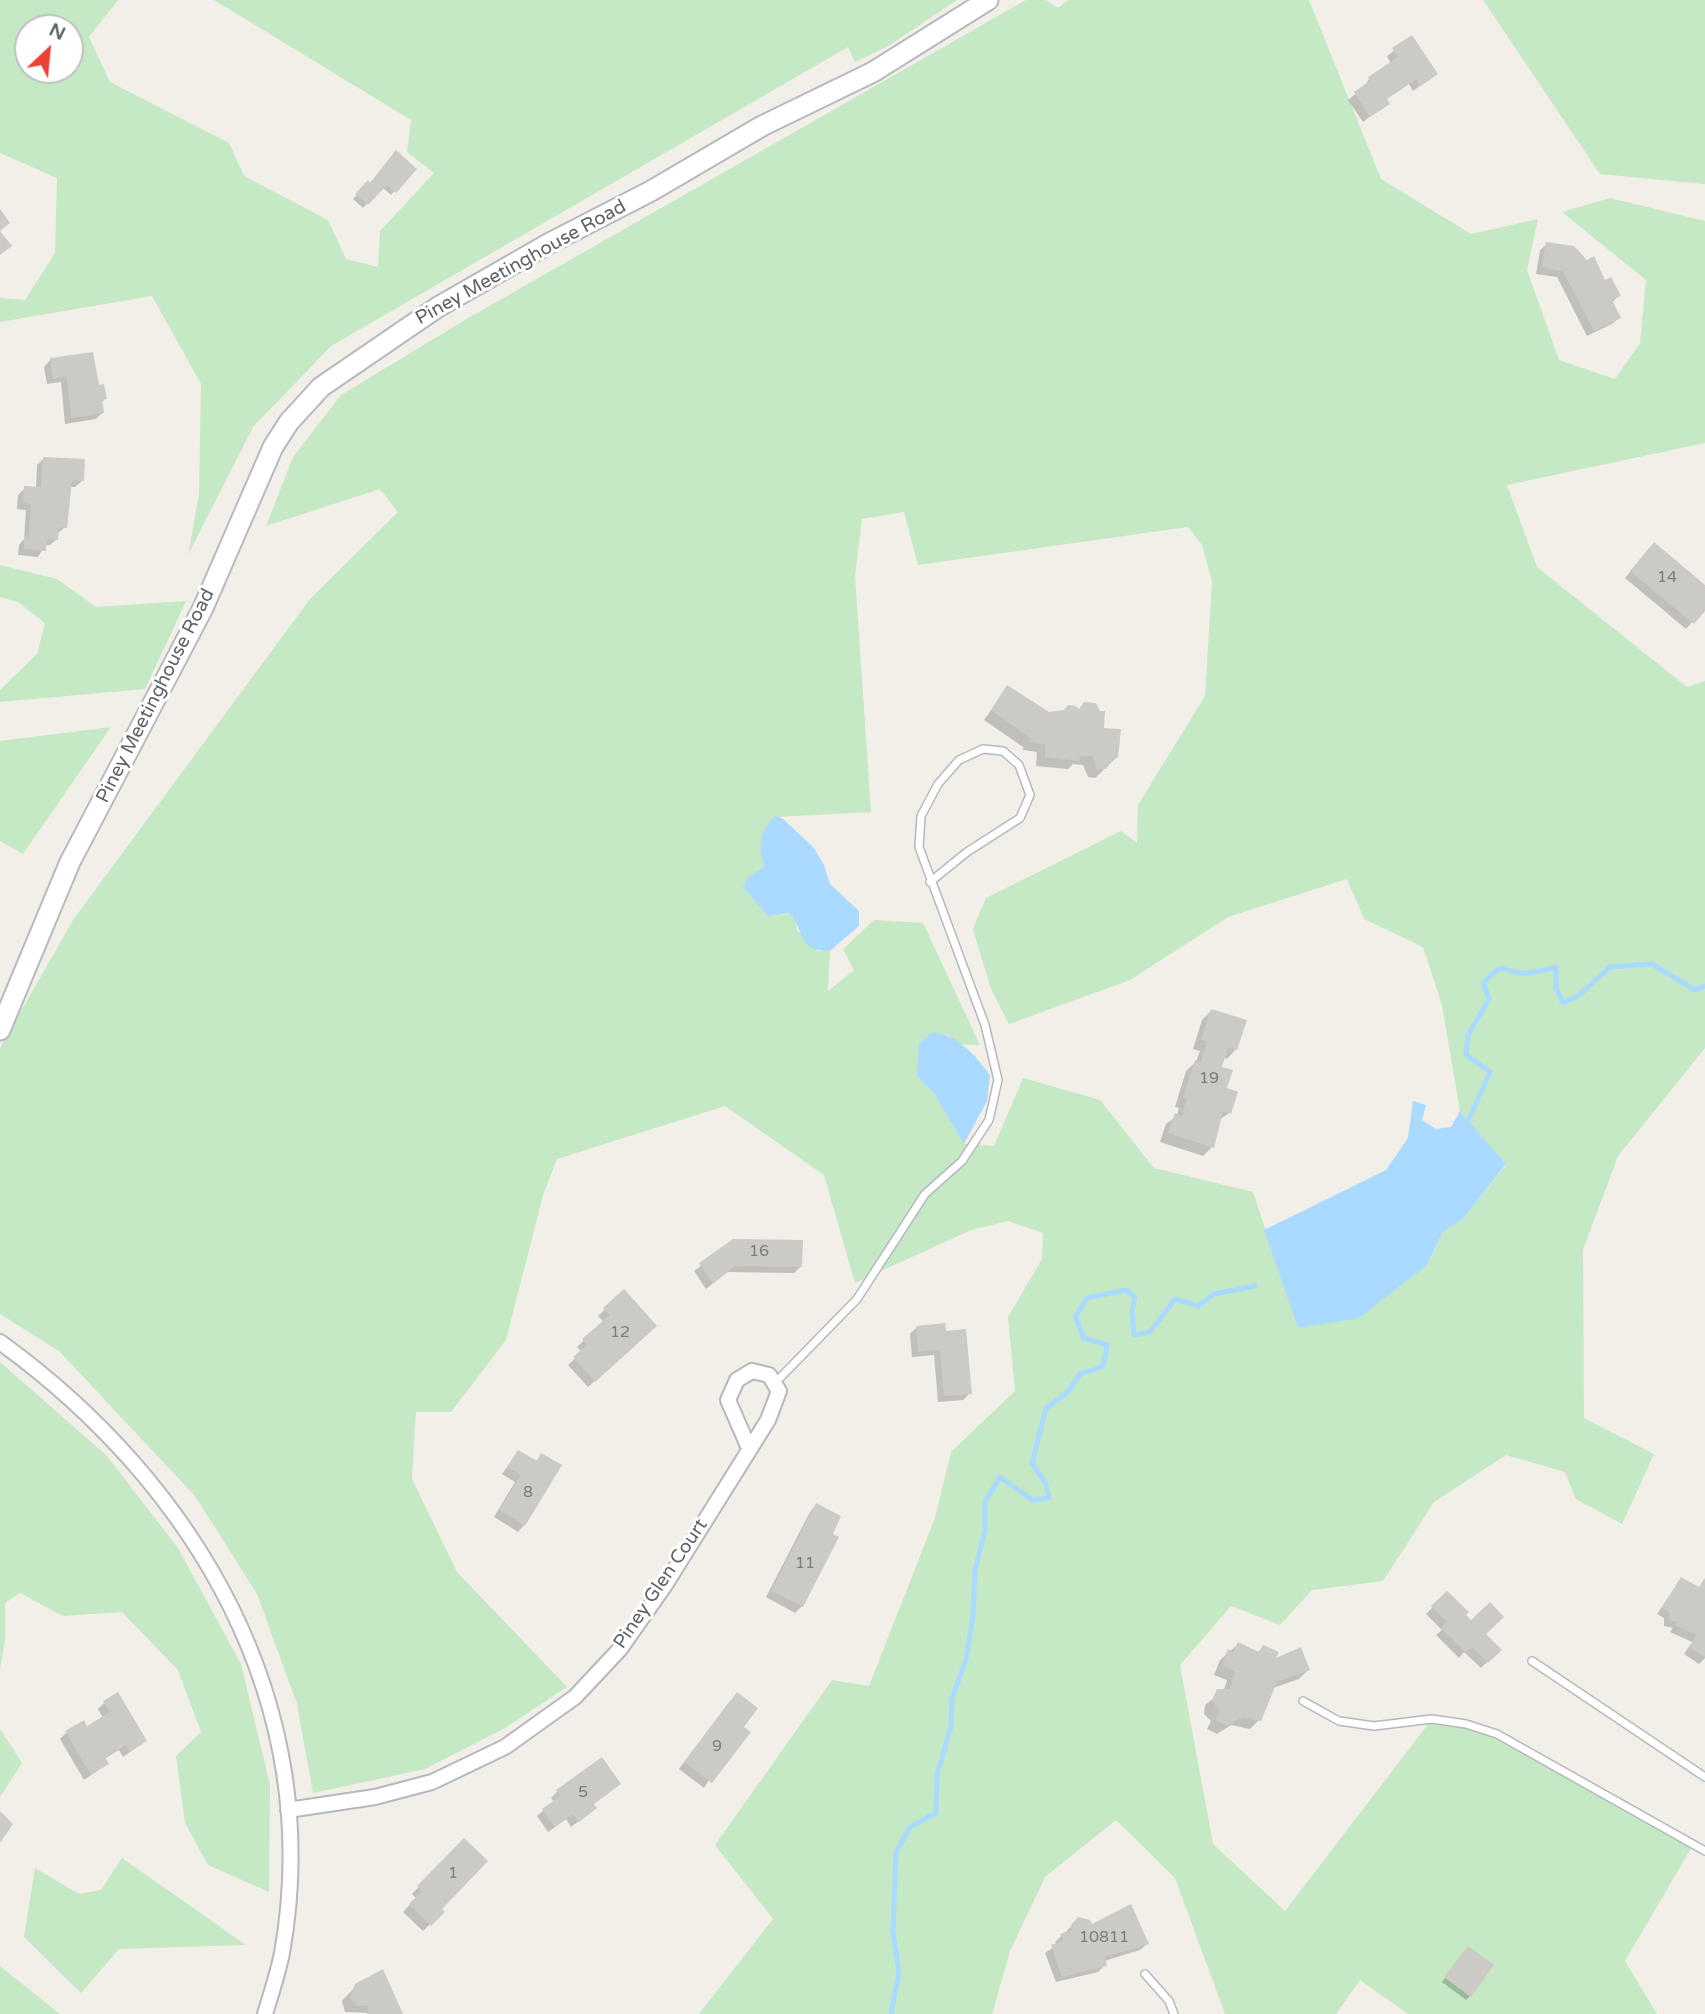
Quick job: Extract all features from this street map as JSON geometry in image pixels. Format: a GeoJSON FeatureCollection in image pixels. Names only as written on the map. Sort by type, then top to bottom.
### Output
{"type":"FeatureCollection","features":[{"type":"Feature","properties":{"kind":"main road","name":"Piney Meetinghouse Road"},"geometry":{"type":"LineString","coordinates":[[0,1030],[70,862],[204,608],[273,447],[289,422],[313,396],[438,307],[548,244],[651,191],[762,126],[873,72],[988,0]]}},
{"type":"Feature","properties":{"kind":"street"},"geometry":{"type":"LineString","coordinates":[[0,1342],[39,1371],[93,1419],[157,1490],[216,1574],[252,1649],[274,1718],[288,1810],[289,1881],[283,1944],[265,2014]]}},
{"type":"Feature","properties":{"kind":"street"},"geometry":{"type":"LineString","coordinates":[[748,1446],[728,1400],[737,1380],[752,1371],[769,1375],[774,1383]]}},
{"type":"Feature","properties":{"kind":"street","name":"Piney Glen Court"},"geometry":{"type":"LineString","coordinates":[[288,1810],[375,1797],[432,1782],[505,1747],[575,1697],[620,1649],[665,1585],[748,1446],[768,1420],[779,1391],[774,1383]]}},
{"type":"Feature","properties":{"kind":"lane"},"geometry":{"type":"LineString","coordinates":[[774,1383],[857,1298],[925,1194],[961,1161],[989,1121],[998,1080],[985,1025],[930,881],[919,847],[921,816],[938,784],[959,760],[983,748],[1003,751],[1019,765],[1030,795],[1020,818],[930,881]]}},
{"type":"Feature","properties":{"kind":"lane"},"geometry":{"type":"LineString","coordinates":[[1532,1661],[1705,1777]]}},
{"type":"Feature","properties":{"kind":"lane"},"geometry":{"type":"LineString","coordinates":[[1303,1701],[1339,1721],[1374,1726],[1432,1719],[1466,1724],[1497,1734],[1705,1851]]}},
{"type":"Feature","properties":{"kind":"lane"},"geometry":{"type":"LineString","coordinates":[[1145,1974],[1169,2001],[1174,2014]]}},
{"type":"Feature","properties":{"kind":"green space"},"geometry":{"type":"Polygon","coordinates":[[[0,0],[118,0],[89,37],[110,82],[229,143],[244,176],[328,220],[346,259],[378,267],[380,231],[434,173],[407,152],[411,120],[214,0],[957,0],[890,45],[855,62],[848,47],[331,346],[253,427],[188,555],[199,495],[201,384],[152,296],[0,322],[0,298],[25,300],[55,253],[57,178],[0,153],[0,0]]]}},
{"type":"Feature","properties":{"kind":"green space"},"geometry":{"type":"Polygon","coordinates":[[[1026,0],[1046,0],[1058,8],[1068,0],[1309,0],[1381,179],[1471,234],[1538,219],[1527,270],[1559,360],[1615,379],[1640,343],[1646,280],[1562,212],[1610,198],[1705,221],[1705,443],[1507,485],[1537,567],[1687,687],[1705,681],[1705,1048],[1618,1156],[1583,1250],[1584,1418],[1654,1454],[1622,1524],[1576,1499],[1565,1472],[1506,1455],[1434,1502],[1383,1581],[1312,1590],[1280,1625],[1231,1606],[1180,1665],[1213,1844],[1285,1911],[1432,1719],[1497,1734],[1693,1845],[1625,1961],[1657,2014],[1408,2014],[1360,1980],[1336,2014],[1225,2014],[1175,1878],[1116,1820],[1045,1877],[1010,1951],[992,2014],[699,2014],[773,1919],[715,1845],[832,1680],[869,1686],[935,1518],[951,1452],[1015,1391],[1008,1317],[1042,1259],[1043,1233],[1008,1221],[971,1230],[855,1283],[824,1175],[725,1106],[557,1159],[543,1195],[506,1340],[451,1412],[416,1412],[412,1479],[457,1572],[567,1687],[505,1728],[425,1769],[313,1793],[297,1704],[257,1594],[195,1496],[59,1351],[0,1314],[0,1048],[73,920],[310,599],[398,512],[380,489],[266,526],[293,457],[341,395],[470,317],[1026,0]],[[904,512],[862,519],[855,576],[871,812],[776,817],[766,866],[761,868],[782,915],[790,913],[796,920],[797,930],[818,951],[830,951],[828,991],[854,970],[843,949],[874,920],[923,923],[980,1045],[958,1044],[947,1034],[917,1076],[934,1094],[964,1144],[994,1146],[1023,1078],[1100,1100],[1154,1168],[1253,1192],[1298,1328],[1430,1260],[1443,1232],[1464,1218],[1506,1165],[1460,1111],[1442,1005],[1423,947],[1364,919],[1347,879],[1228,917],[1130,980],[1009,1024],[991,989],[973,929],[986,898],[1121,831],[1137,843],[1138,805],[1205,696],[1212,582],[1202,545],[1188,527],[918,565],[904,512]]]}},
{"type":"Feature","properties":{"kind":"green space"},"geometry":{"type":"Polygon","coordinates":[[[1483,0],[1705,0],[1705,184],[1600,174],[1483,0]]]}},
{"type":"Feature","properties":{"kind":"green space"},"geometry":{"type":"Polygon","coordinates":[[[0,565],[57,579],[96,607],[186,601],[145,689],[0,702],[0,690],[37,654],[45,623],[18,602],[0,597],[0,565]]]}},
{"type":"Feature","properties":{"kind":"green space"},"geometry":{"type":"Polygon","coordinates":[[[111,727],[23,854],[0,841],[0,741],[111,727]]]}},
{"type":"Feature","properties":{"kind":"green space"},"geometry":{"type":"Polygon","coordinates":[[[0,1362],[107,1456],[178,1548],[241,1664],[270,1785],[269,1892],[208,1865],[185,1823],[176,1756],[201,1732],[178,1670],[122,1612],[63,1616],[20,1593],[5,1603],[5,1640],[0,1669],[0,1362]]]}},
{"type":"Feature","properties":{"kind":"green space"},"geometry":{"type":"Polygon","coordinates":[[[0,1729],[22,1763],[0,1797],[0,1729]]]}},
{"type":"Feature","properties":{"kind":"green space"},"geometry":{"type":"Polygon","coordinates":[[[122,1858],[246,1945],[119,1949],[81,1993],[24,1937],[35,1868],[79,1894],[101,1890],[122,1858]]]}},
{"type":"Feature","properties":{"kind":"green space"},"geometry":{"type":"Polygon","coordinates":[[[0,1966],[60,2014],[0,2014],[0,1966]]]}},
{"type":"Feature","properties":{"kind":"water"},"geometry":{"type":"Polygon","coordinates":[[[776,816],[782,818],[814,848],[824,865],[830,884],[859,911],[859,926],[830,951],[812,948],[807,944],[790,913],[768,916],[743,887],[748,877],[765,866],[761,852],[763,832],[776,816]]]}},
{"type":"Feature","properties":{"kind":"water"},"geometry":{"type":"Polygon","coordinates":[[[932,1032],[958,1041],[990,1075],[987,1101],[964,1144],[934,1094],[917,1076],[919,1044],[932,1032]]]}},
{"type":"Feature","properties":{"kind":"water"},"geometry":{"type":"Polygon","coordinates":[[[1413,1101],[1426,1105],[1422,1120],[1436,1129],[1451,1127],[1460,1111],[1506,1164],[1464,1218],[1443,1232],[1427,1265],[1359,1318],[1298,1328],[1264,1230],[1386,1170],[1408,1138],[1413,1101]]]}},
{"type":"Feature","properties":{"kind":"building"},"geometry":{"type":"Polygon","coordinates":[[[1412,35],[1438,74],[1421,86],[1416,79],[1387,99],[1390,104],[1370,117],[1354,92],[1370,81],[1368,77],[1398,57],[1392,48],[1412,35]]]}},
{"type":"Feature","properties":{"kind":"building"},"geometry":{"type":"Polygon","coordinates":[[[396,150],[417,169],[396,193],[387,185],[368,205],[355,194],[368,180],[370,183],[396,150]]]}},
{"type":"Feature","properties":{"kind":"building"},"geometry":{"type":"Polygon","coordinates":[[[0,209],[10,223],[0,231],[0,209]]]}},
{"type":"Feature","properties":{"kind":"building"},"geometry":{"type":"Polygon","coordinates":[[[0,231],[12,246],[0,255],[0,231]]]}},
{"type":"Feature","properties":{"kind":"building"},"geometry":{"type":"Polygon","coordinates":[[[1546,242],[1574,246],[1587,260],[1594,256],[1605,280],[1611,277],[1621,296],[1612,300],[1621,318],[1594,331],[1563,271],[1542,267],[1546,242]]]}},
{"type":"Feature","properties":{"kind":"building"},"geometry":{"type":"Polygon","coordinates":[[[93,352],[99,385],[104,384],[107,399],[102,400],[104,413],[71,418],[67,376],[53,379],[50,358],[93,352]]]}},
{"type":"Feature","properties":{"kind":"building"},"geometry":{"type":"Polygon","coordinates":[[[43,457],[85,459],[84,481],[72,480],[67,528],[59,527],[58,540],[47,539],[46,551],[24,549],[24,536],[29,537],[31,504],[23,503],[24,486],[41,487],[43,457]]]}},
{"type":"Feature","properties":{"kind":"building"},"geometry":{"type":"Polygon","coordinates":[[[1654,542],[1705,585],[1705,611],[1694,624],[1630,571],[1654,542]]]}},
{"type":"Feature","properties":{"kind":"building"},"geometry":{"type":"Polygon","coordinates":[[[1007,685],[1049,712],[1064,710],[1068,705],[1079,709],[1084,702],[1096,703],[1100,711],[1105,711],[1104,728],[1121,729],[1118,758],[1114,758],[1106,769],[1097,769],[1092,756],[1079,756],[1079,761],[1045,757],[1045,744],[1031,742],[1031,738],[991,710],[1007,685]]]}},
{"type":"Feature","properties":{"kind":"building"},"geometry":{"type":"Polygon","coordinates":[[[1211,1009],[1247,1020],[1237,1050],[1228,1048],[1222,1067],[1233,1070],[1227,1088],[1238,1092],[1231,1114],[1223,1111],[1214,1148],[1168,1133],[1175,1113],[1182,1116],[1187,1099],[1183,1098],[1195,1060],[1201,1062],[1207,1042],[1201,1040],[1211,1009]]]}},
{"type":"Feature","properties":{"kind":"building"},"geometry":{"type":"Polygon","coordinates":[[[733,1239],[803,1240],[802,1267],[735,1266],[713,1284],[699,1263],[733,1239]]]}},
{"type":"Feature","properties":{"kind":"building"},"geometry":{"type":"Polygon","coordinates":[[[624,1289],[657,1326],[595,1382],[573,1357],[587,1345],[582,1339],[610,1315],[603,1308],[624,1289]]]}},
{"type":"Feature","properties":{"kind":"building"},"geometry":{"type":"Polygon","coordinates":[[[945,1323],[946,1331],[966,1329],[972,1394],[944,1396],[940,1350],[918,1352],[916,1326],[945,1323]]]}},
{"type":"Feature","properties":{"kind":"building"},"geometry":{"type":"Polygon","coordinates":[[[518,1450],[537,1461],[541,1453],[562,1465],[525,1526],[499,1510],[521,1475],[507,1467],[518,1450]]]}},
{"type":"Feature","properties":{"kind":"building"},"geometry":{"type":"Polygon","coordinates":[[[816,1503],[841,1516],[833,1534],[839,1537],[803,1607],[771,1591],[816,1503]]]}},
{"type":"Feature","properties":{"kind":"building"},"geometry":{"type":"Polygon","coordinates":[[[1681,1577],[1699,1587],[1705,1578],[1705,1657],[1689,1647],[1697,1635],[1675,1625],[1677,1622],[1670,1620],[1669,1612],[1662,1607],[1681,1577]]]}},
{"type":"Feature","properties":{"kind":"building"},"geometry":{"type":"Polygon","coordinates":[[[1447,1591],[1469,1612],[1466,1615],[1471,1620],[1490,1602],[1504,1617],[1486,1634],[1502,1650],[1488,1663],[1472,1647],[1466,1653],[1441,1628],[1447,1622],[1431,1606],[1447,1591]]]}},
{"type":"Feature","properties":{"kind":"building"},"geometry":{"type":"Polygon","coordinates":[[[1238,1642],[1259,1652],[1263,1645],[1279,1652],[1276,1658],[1301,1647],[1310,1670],[1277,1682],[1261,1721],[1242,1717],[1228,1726],[1215,1720],[1219,1711],[1212,1700],[1217,1689],[1230,1689],[1235,1671],[1222,1666],[1228,1649],[1233,1652],[1238,1642]]]}},
{"type":"Feature","properties":{"kind":"building"},"geometry":{"type":"Polygon","coordinates":[[[118,1692],[147,1741],[130,1752],[126,1745],[105,1757],[109,1764],[91,1775],[65,1731],[84,1720],[87,1726],[110,1712],[103,1701],[118,1692]]]}},
{"type":"Feature","properties":{"kind":"building"},"geometry":{"type":"Polygon","coordinates":[[[737,1692],[758,1708],[744,1727],[751,1732],[712,1783],[684,1762],[737,1692]]]}},
{"type":"Feature","properties":{"kind":"building"},"geometry":{"type":"Polygon","coordinates":[[[602,1757],[621,1784],[594,1804],[597,1808],[579,1822],[573,1814],[555,1827],[542,1809],[560,1796],[556,1790],[602,1757]]]}},
{"type":"Feature","properties":{"kind":"building"},"geometry":{"type":"Polygon","coordinates":[[[0,1811],[13,1824],[0,1843],[0,1811]]]}},
{"type":"Feature","properties":{"kind":"building"},"geometry":{"type":"Polygon","coordinates":[[[464,1838],[488,1861],[442,1909],[445,1912],[431,1926],[409,1904],[422,1891],[417,1886],[464,1838]]]}},
{"type":"Feature","properties":{"kind":"building"},"geometry":{"type":"Polygon","coordinates":[[[1131,1904],[1149,1944],[1105,1957],[1107,1966],[1062,1977],[1051,1945],[1064,1941],[1060,1934],[1072,1930],[1071,1925],[1078,1917],[1090,1920],[1092,1924],[1131,1904]]]}},
{"type":"Feature","properties":{"kind":"building"},"geometry":{"type":"Polygon","coordinates":[[[1468,1946],[1494,1965],[1471,1997],[1444,1977],[1468,1946]]]}},
{"type":"Feature","properties":{"kind":"building"},"geometry":{"type":"Polygon","coordinates":[[[383,1969],[403,2014],[367,2014],[368,2006],[357,2006],[350,1998],[355,1984],[383,1969]]]}},
{"type":"Feature","properties":{"kind":"waterway"},"geometry":{"type":"LineString","coordinates":[[1468,1121],[1490,1072],[1466,1055],[1468,1035],[1489,999],[1483,983],[1496,971],[1502,968],[1526,973],[1556,967],[1556,988],[1563,1003],[1578,996],[1610,967],[1652,964],[1695,990],[1705,986]]}},
{"type":"Feature","properties":{"kind":"waterway"},"geometry":{"type":"LineString","coordinates":[[891,2014],[899,1973],[893,1932],[896,1852],[910,1827],[936,1813],[937,1775],[951,1726],[952,1698],[966,1660],[973,1616],[975,1570],[985,1531],[985,1502],[1000,1477],[1032,1500],[1049,1498],[1046,1484],[1032,1463],[1046,1408],[1068,1392],[1080,1374],[1103,1366],[1107,1345],[1084,1338],[1075,1317],[1087,1298],[1126,1290],[1135,1297],[1132,1311],[1134,1335],[1150,1332],[1175,1299],[1198,1306],[1214,1294],[1255,1286]]}}]}
